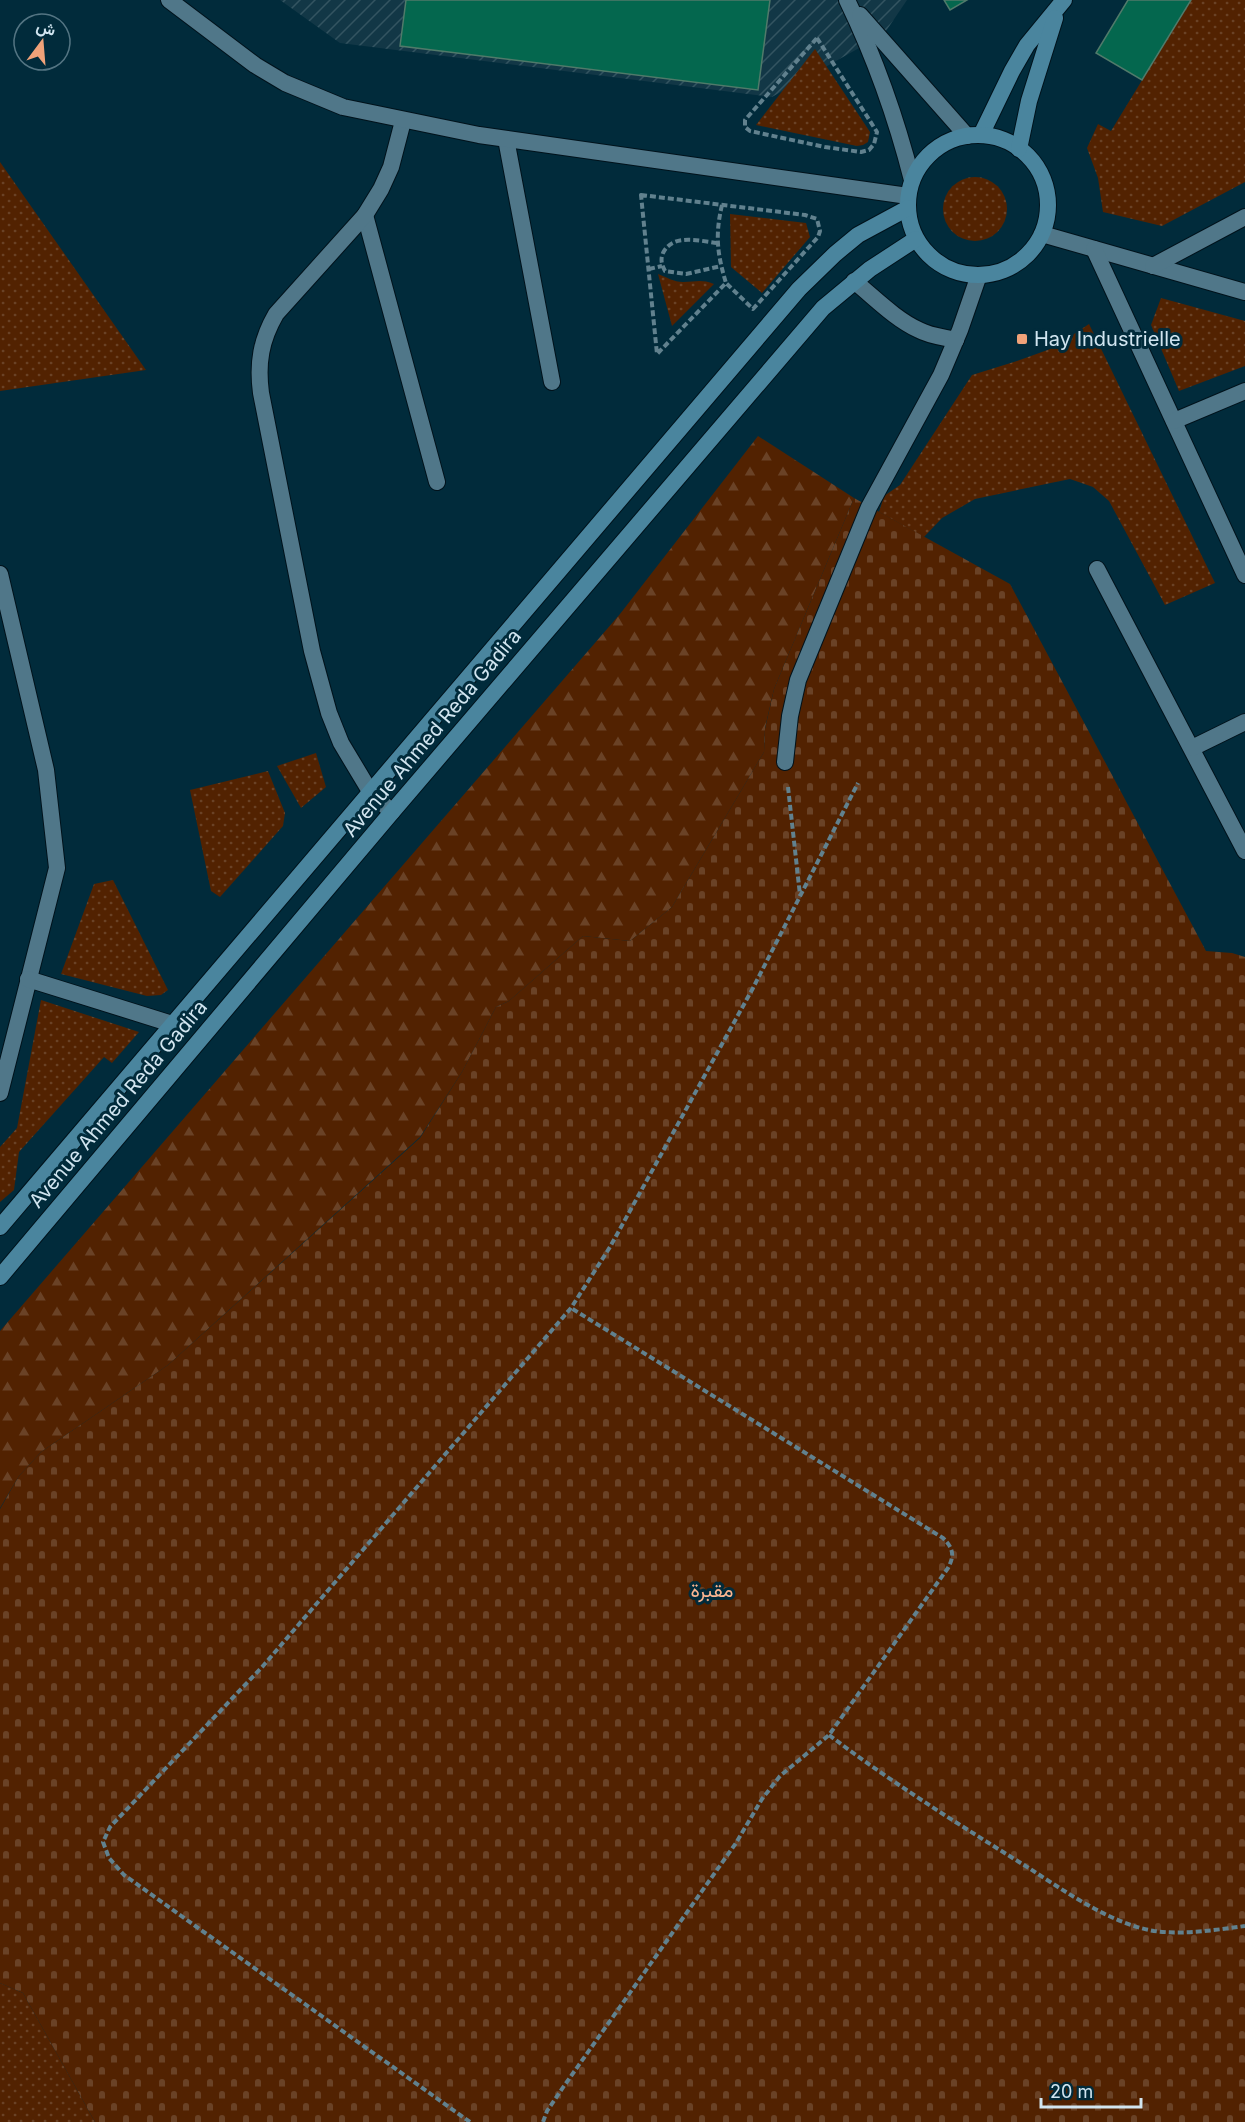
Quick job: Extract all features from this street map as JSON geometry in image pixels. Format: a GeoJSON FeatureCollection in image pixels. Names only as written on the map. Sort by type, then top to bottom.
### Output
{"type":"FeatureCollection","features":[{"type":"Feature","properties":{"kind":"main road"},"geometry":{"type":"LineString","coordinates":[[974,135],[1027,45],[1061,5]]}},
{"type":"Feature","properties":{"kind":"main road"},"geometry":{"type":"LineString","coordinates":[[1020,149],[1029,101],[1061,5]]}},
{"type":"Feature","properties":{"kind":"main road"},"geometry":{"type":"LineString","coordinates":[[974,135],[1002,139],[1020,149],[1032,160],[1046,188],[1047,219],[1034,247],[1016,263],[995,273],[979,275],[963,273],[936,261],[924,251],[912,229],[909,195],[918,167],[934,151],[952,140],[974,135]]}},
{"type":"Feature","properties":{"kind":"main road","name":"Avenue Ahmed Reda Gadira"},"geometry":{"type":"LineString","coordinates":[[0,1227],[371,793],[590,532],[800,289],[835,254],[909,195]]}},
{"type":"Feature","properties":{"kind":"main road","name":"Avenue Ahmed Reda Gadira"},"geometry":{"type":"LineString","coordinates":[[0,1277],[823,308],[854,281],[916,239]]}},
{"type":"Feature","properties":{"kind":"street"},"geometry":{"type":"LineString","coordinates":[[169,0],[255,65],[285,83],[343,107],[403,121],[506,140],[909,195],[890,102],[871,50],[847,0]]}},
{"type":"Feature","properties":{"kind":"street"},"geometry":{"type":"LineString","coordinates":[[847,0],[974,135]]}},
{"type":"Feature","properties":{"kind":"street"},"geometry":{"type":"LineString","coordinates":[[393,812],[371,793],[341,743],[320,682],[258,371],[261,349],[276,314],[365,215],[381,189],[392,167],[403,121]]}},
{"type":"Feature","properties":{"kind":"street"},"geometry":{"type":"LineString","coordinates":[[506,140],[552,382]]}},
{"type":"Feature","properties":{"kind":"street"},"geometry":{"type":"LineString","coordinates":[[365,215],[437,482]]}},
{"type":"Feature","properties":{"kind":"street"},"geometry":{"type":"LineString","coordinates":[[1154,266],[1245,217]]}},
{"type":"Feature","properties":{"kind":"street"},"geometry":{"type":"LineString","coordinates":[[1042,234],[1245,292]]}},
{"type":"Feature","properties":{"kind":"street"},"geometry":{"type":"LineString","coordinates":[[1094,249],[1245,575]]}},
{"type":"Feature","properties":{"kind":"street"},"geometry":{"type":"LineString","coordinates":[[785,762],[790,716],[798,680],[869,507],[941,375],[979,275]]}},
{"type":"Feature","properties":{"kind":"street"},"geometry":{"type":"LineString","coordinates":[[854,281],[905,322],[934,336],[956,340]]}},
{"type":"Feature","properties":{"kind":"street"},"geometry":{"type":"LineString","coordinates":[[1174,421],[1245,392]]}},
{"type":"Feature","properties":{"kind":"street"},"geometry":{"type":"LineString","coordinates":[[1097,569],[1245,851]]}},
{"type":"Feature","properties":{"kind":"street"},"geometry":{"type":"LineString","coordinates":[[0,574],[45,770],[57,868],[0,1093]]}},
{"type":"Feature","properties":{"kind":"street"},"geometry":{"type":"LineString","coordinates":[[1192,748],[1245,722]]}},
{"type":"Feature","properties":{"kind":"street"},"geometry":{"type":"LineString","coordinates":[[28,979],[172,1024]]}},
{"type":"Feature","properties":{"kind":"path"},"geometry":{"type":"LineString","coordinates":[[817,38],[845,81],[877,132],[874,144],[868,150],[861,152],[825,147],[750,131],[745,127],[745,120],[817,38]]}},
{"type":"Feature","properties":{"kind":"path"},"geometry":{"type":"LineString","coordinates":[[722,204],[717,243],[726,283],[753,309],[785,276],[818,237],[820,231],[817,219],[805,215],[722,204],[641,195],[657,354],[726,283]]}},
{"type":"Feature","properties":{"kind":"path"},"geometry":{"type":"LineString","coordinates":[[717,243],[687,240],[674,242],[664,250],[661,258],[665,272],[686,274],[721,266]]}},
{"type":"Feature","properties":{"kind":"path"},"geometry":{"type":"LineString","coordinates":[[649,269],[663,266]]}},
{"type":"Feature","properties":{"kind":"path"},"geometry":{"type":"LineString","coordinates":[[785,762],[800,895]]}},
{"type":"Feature","properties":{"kind":"path"},"geometry":{"type":"LineString","coordinates":[[470,2122],[124,1875],[109,1858],[103,1842],[110,1827],[263,1666],[571,1308],[610,1247],[753,988],[858,783]]}},
{"type":"Feature","properties":{"kind":"path"},"geometry":{"type":"LineString","coordinates":[[543,2122],[547,2111],[564,2086],[736,1843],[762,1799],[780,1776],[829,1735],[953,1559],[950,1545],[933,1532],[571,1308]]}},
{"type":"Feature","properties":{"kind":"path"},"geometry":{"type":"LineString","coordinates":[[829,1735],[968,1830],[1106,1914],[1152,1930],[1171,1932],[1245,1926]]}},
{"type":"Feature","properties":{"kind":"shaded area"},"geometry":{"type":"Polygon","coordinates":[[[280,0],[907,0],[884,34],[772,97],[340,43],[280,0]]]}},
{"type":"Feature","properties":{"kind":"green space"},"geometry":{"type":"Polygon","coordinates":[[[1191,0],[1245,0],[1245,182],[1162,226],[1103,212],[1098,178],[1087,148],[1098,124],[1111,131],[1191,0]]]}},
{"type":"Feature","properties":{"kind":"green space"},"geometry":{"type":"Polygon","coordinates":[[[815,49],[870,132],[868,142],[863,145],[857,146],[756,125],[815,49]]]}},
{"type":"Feature","properties":{"kind":"green space"},"geometry":{"type":"Polygon","coordinates":[[[0,162],[146,370],[0,391],[0,162]]]}},
{"type":"Feature","properties":{"kind":"green space"},"geometry":{"type":"Polygon","coordinates":[[[975,177],[987,179],[998,186],[1005,197],[1007,209],[1005,221],[998,232],[987,239],[975,241],[963,239],[952,232],[945,221],[943,209],[945,197],[952,186],[963,179],[975,177]]]}},
{"type":"Feature","properties":{"kind":"green space"},"geometry":{"type":"Polygon","coordinates":[[[730,214],[806,223],[810,237],[762,293],[731,267],[730,214]]]}},
{"type":"Feature","properties":{"kind":"green space"},"geometry":{"type":"Polygon","coordinates":[[[658,274],[680,282],[702,281],[714,284],[672,326],[658,274]]]}},
{"type":"Feature","properties":{"kind":"green space"},"geometry":{"type":"Polygon","coordinates":[[[1161,298],[1245,321],[1245,366],[1179,391],[1151,325],[1161,298]]]}},
{"type":"Feature","properties":{"kind":"green space"},"geometry":{"type":"Polygon","coordinates":[[[1089,324],[1215,583],[1165,605],[1109,501],[1093,487],[1070,479],[975,499],[942,518],[924,537],[879,512],[884,496],[900,485],[972,375],[1053,348],[1089,324]]]}},
{"type":"Feature","properties":{"kind":"green space"},"geometry":{"type":"Polygon","coordinates":[[[758,436],[854,498],[774,689],[765,728],[764,752],[672,907],[630,941],[583,936],[509,1001],[496,1007],[462,1072],[420,1137],[168,1365],[41,1452],[19,1476],[0,1508],[0,1331],[620,614],[758,436]]]}},
{"type":"Feature","properties":{"kind":"green space","name":"مقبرة"},"geometry":{"type":"Polygon","coordinates":[[[854,498],[1010,584],[1206,951],[1232,953],[1245,957],[1245,2122],[95,2122],[23,1993],[0,1983],[0,1509],[19,1476],[41,1452],[168,1365],[420,1138],[462,1072],[496,1007],[509,1001],[583,936],[630,941],[672,907],[764,752],[765,729],[774,689],[854,498]]]}},
{"type":"Feature","properties":{"kind":"green space"},"geometry":{"type":"Polygon","coordinates":[[[316,753],[326,787],[301,808],[277,766],[316,753]]]}},
{"type":"Feature","properties":{"kind":"green space"},"geometry":{"type":"Polygon","coordinates":[[[268,771],[285,813],[283,826],[220,897],[211,891],[190,790],[268,771]]]}},
{"type":"Feature","properties":{"kind":"green space"},"geometry":{"type":"Polygon","coordinates":[[[113,880],[168,990],[161,995],[147,996],[61,974],[94,884],[113,880]]]}},
{"type":"Feature","properties":{"kind":"green space"},"geometry":{"type":"Polygon","coordinates":[[[41,1000],[139,1032],[112,1063],[104,1057],[19,1152],[14,1190],[0,1202],[0,1147],[17,1128],[41,1000]]]}},
{"type":"Feature","properties":{"kind":"green space"},"geometry":{"type":"Polygon","coordinates":[[[0,1983],[23,1993],[95,2122],[0,2122],[0,1983]]]}},
{"type":"Feature","properties":{"kind":"building"},"geometry":{"type":"Polygon","coordinates":[[[406,0],[770,0],[758,90],[400,46],[406,0]]]}},
{"type":"Feature","properties":{"kind":"building"},"geometry":{"type":"Polygon","coordinates":[[[944,0],[967,0],[950,10],[944,0]]]}},
{"type":"Feature","properties":{"kind":"building"},"geometry":{"type":"Polygon","coordinates":[[[1128,0],[1191,0],[1142,80],[1096,53],[1128,0]]]}},
{"type":"Feature","properties":{"kind":"place","name":"Hay Industrielle"},"geometry":{"type":"Point","coordinates":[1022,339]}}]}
